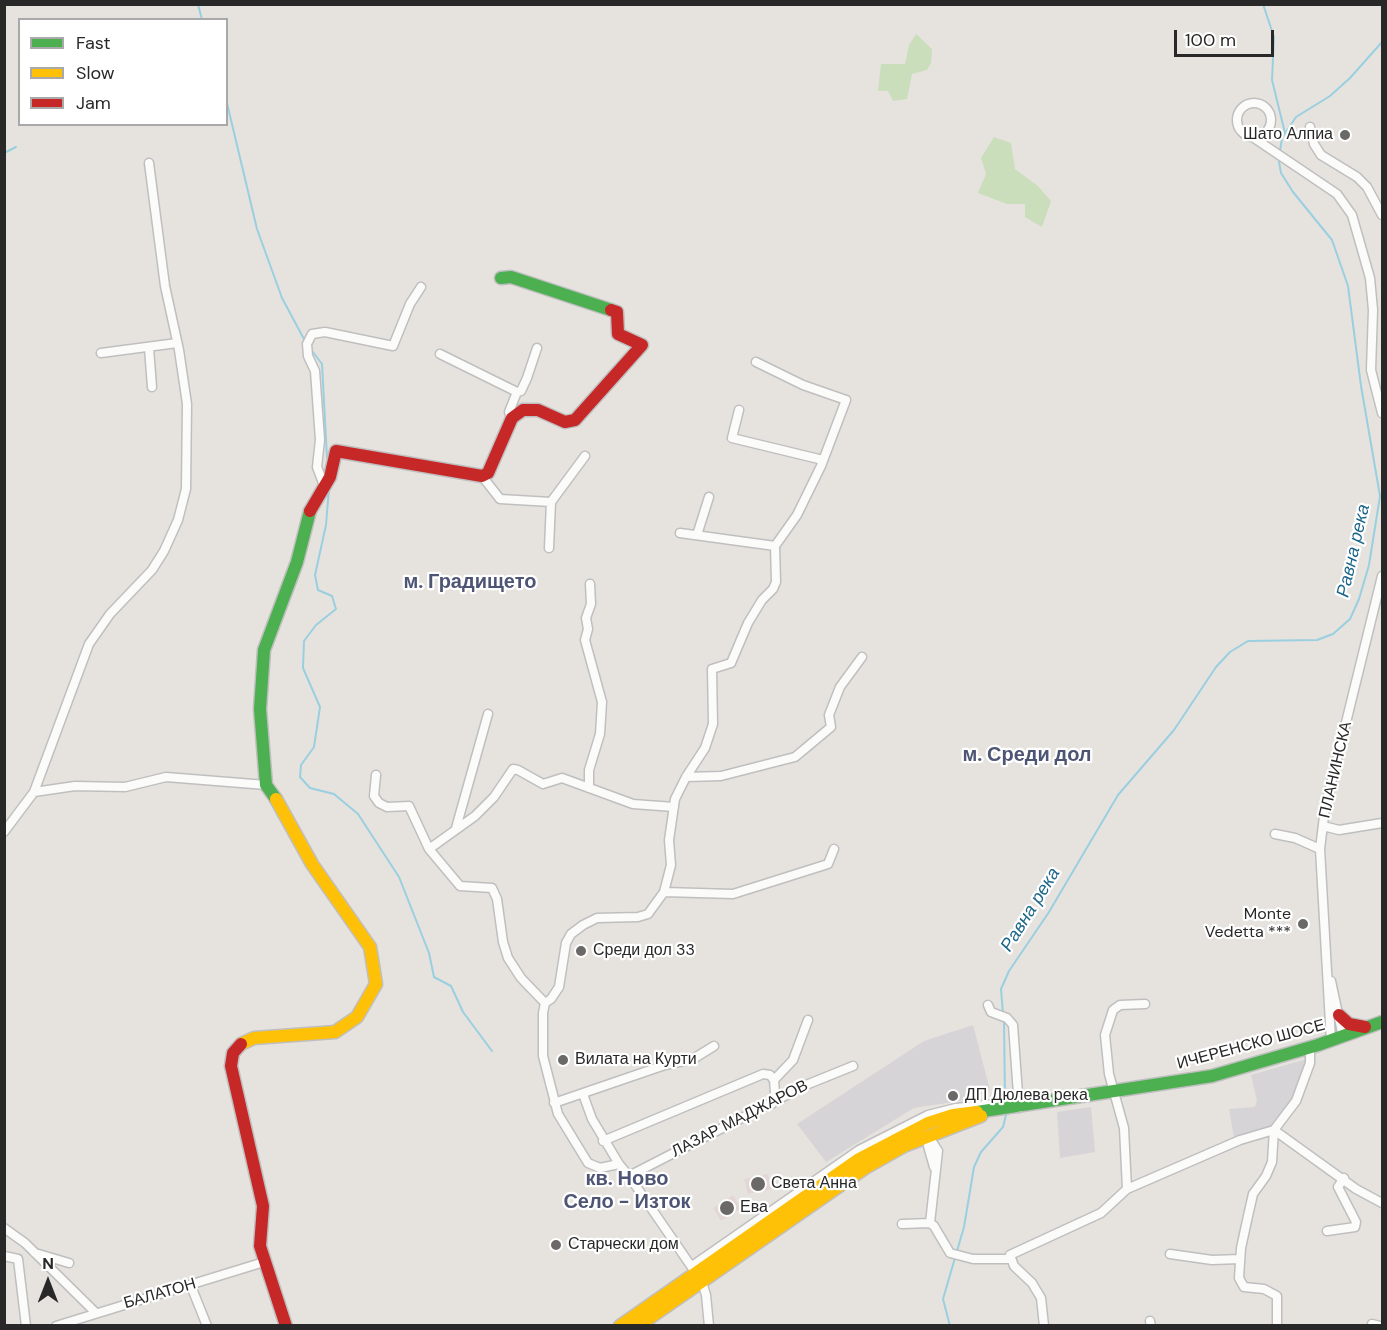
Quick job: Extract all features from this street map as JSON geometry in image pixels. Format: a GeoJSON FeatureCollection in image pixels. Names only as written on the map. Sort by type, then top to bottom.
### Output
{"type":"FeatureCollection","features":[{"type":"Feature","properties":{"kind":"street"},"geometry":{"type":"LineString","coordinates":[[1272,151],[1268,129],[1271,120],[1268,110],[1261,105],[1249,104],[1240,109],[1237,119],[1240,129],[1251,136],[1272,151],[1336,194],[1352,215],[1370,278],[1373,310],[1371,370],[1383,413]]}},
{"type":"Feature","properties":{"kind":"street"},"geometry":{"type":"LineString","coordinates":[[1310,127],[1314,144],[1321,155],[1362,182],[1383,215]]}},
{"type":"Feature","properties":{"kind":"street"},"geometry":{"type":"LineString","coordinates":[[1251,136],[1260,135],[1268,129]]}},
{"type":"Feature","properties":{"kind":"street"},"geometry":{"type":"LineString","coordinates":[[4,832],[34,792],[89,644],[110,614],[152,570],[166,548],[186,489],[189,448],[187,404],[165,286],[149,163]]}},
{"type":"Feature","properties":{"kind":"street"},"geometry":{"type":"LineString","coordinates":[[286,1326],[264,1262],[261,1246],[263,1206],[231,1066],[233,1053],[243,1041],[254,1038],[335,1032],[357,1017],[376,984],[370,947],[312,864],[284,811],[266,785],[260,709],[264,650],[297,562],[312,506],[327,484],[336,451],[482,476],[488,473],[512,418],[523,410],[538,410],[565,422],[575,420],[642,345],[618,334],[617,312],[574,300],[512,277],[501,278]]}},
{"type":"Feature","properties":{"kind":"street"},"geometry":{"type":"LineString","coordinates":[[327,484],[317,467],[320,440],[315,371],[308,347],[312,334],[325,332],[393,346],[410,304],[421,286]]}},
{"type":"Feature","properties":{"kind":"street"},"geometry":{"type":"LineString","coordinates":[[101,353],[177,343]]}},
{"type":"Feature","properties":{"kind":"street"},"geometry":{"type":"LineString","coordinates":[[149,348],[152,387]]}},
{"type":"Feature","properties":{"kind":"street"},"geometry":{"type":"LineString","coordinates":[[440,354],[517,392],[522,391],[537,348]]}},
{"type":"Feature","properties":{"kind":"street"},"geometry":{"type":"LineString","coordinates":[[619,1164],[600,1168],[588,1163],[578,1150],[554,1103],[543,1056],[543,1013],[545,1003],[551,999],[559,987],[566,943],[571,934],[583,925],[606,916],[638,917],[648,914],[664,891],[671,865],[669,840],[675,799],[705,748],[713,724],[712,669],[731,663],[748,623],[762,600],[773,590],[776,582],[775,546],[797,514],[824,460],[846,400],[803,385],[756,362]]}},
{"type":"Feature","properties":{"kind":"street"},"geometry":{"type":"LineString","coordinates":[[512,418],[509,412],[517,392]]}},
{"type":"Feature","properties":{"kind":"street"},"geometry":{"type":"LineString","coordinates":[[739,410],[732,438],[824,460]]}},
{"type":"Feature","properties":{"kind":"street"},"geometry":{"type":"LineString","coordinates":[[549,548],[551,502],[585,456]]}},
{"type":"Feature","properties":{"kind":"street"},"geometry":{"type":"LineString","coordinates":[[482,476],[500,499],[551,502]]}},
{"type":"Feature","properties":{"kind":"street"},"geometry":{"type":"LineString","coordinates":[[698,535],[709,496]]}},
{"type":"Feature","properties":{"kind":"street"},"geometry":{"type":"LineString","coordinates":[[680,533],[775,546]]}},
{"type":"Feature","properties":{"kind":"street","name":"ПЛАНИНСКА"},"geometry":{"type":"LineString","coordinates":[[1328,968],[1319,872],[1323,826],[1331,781],[1383,576]]}},
{"type":"Feature","properties":{"kind":"street"},"geometry":{"type":"LineString","coordinates":[[589,788],[589,770],[600,734],[602,702],[585,640],[588,629],[586,618],[591,604],[590,584]]}},
{"type":"Feature","properties":{"kind":"street"},"geometry":{"type":"LineString","coordinates":[[686,777],[721,776],[795,757],[831,727],[829,715],[840,687],[862,657]]}},
{"type":"Feature","properties":{"kind":"street"},"geometry":{"type":"LineString","coordinates":[[456,828],[488,714]]}},
{"type":"Feature","properties":{"kind":"street"},"geometry":{"type":"LineString","coordinates":[[429,849],[456,828],[464,825],[495,797],[513,769],[543,784],[562,778],[633,804],[675,807]]}},
{"type":"Feature","properties":{"kind":"street"},"geometry":{"type":"LineString","coordinates":[[376,776],[374,796],[379,803],[387,807],[409,806],[429,849],[460,886],[492,888],[497,899],[503,942],[508,958],[521,978],[545,1003]]}},
{"type":"Feature","properties":{"kind":"street"},"geometry":{"type":"LineString","coordinates":[[34,792],[75,786],[125,787],[166,777],[266,785]]}},
{"type":"Feature","properties":{"kind":"street"},"geometry":{"type":"LineString","coordinates":[[1323,826],[1338,830],[1383,823]]}},
{"type":"Feature","properties":{"kind":"street"},"geometry":{"type":"LineString","coordinates":[[1275,834],[1295,838],[1320,849]]}},
{"type":"Feature","properties":{"kind":"street"},"geometry":{"type":"LineString","coordinates":[[664,891],[733,894],[828,864],[834,849]]}},
{"type":"Feature","properties":{"kind":"street"},"geometry":{"type":"LineString","coordinates":[[1328,968],[1339,1015],[1337,1039]]}},
{"type":"Feature","properties":{"kind":"street"},"geometry":{"type":"LineString","coordinates":[[1328,968],[1337,1039]]}},
{"type":"Feature","properties":{"kind":"street"},"geometry":{"type":"LineString","coordinates":[[1128,1190],[1124,1128],[1114,1094],[1105,1047],[1108,1021],[1113,1010],[1120,1005],[1145,1004]]}},
{"type":"Feature","properties":{"kind":"street"},"geometry":{"type":"LineString","coordinates":[[988,1005],[991,1012],[1007,1018],[1013,1025],[1019,1108]]}},
{"type":"Feature","properties":{"kind":"street"},"geometry":{"type":"LineString","coordinates":[[1339,1015],[1349,1024],[1369,1027]]}},
{"type":"Feature","properties":{"kind":"street"},"geometry":{"type":"LineString","coordinates":[[774,1080],[793,1060],[808,1020]]}},
{"type":"Feature","properties":{"kind":"street","name":"ИЧЕРЕНСКО ШОСЕ"},"geometry":{"type":"LineString","coordinates":[[994,1108],[1019,1108],[1212,1076],[1337,1039],[1383,1022]]}},
{"type":"Feature","properties":{"kind":"street"},"geometry":{"type":"LineString","coordinates":[[554,1103],[665,1065],[693,1059],[714,1046]]}},
{"type":"Feature","properties":{"kind":"street"},"geometry":{"type":"LineString","coordinates":[[1277,1326],[1277,1296],[1264,1289],[1244,1287],[1239,1278],[1240,1259],[1253,1194],[1266,1176],[1272,1162],[1274,1130],[1296,1101],[1310,1063],[1310,1047]]}},
{"type":"Feature","properties":{"kind":"street","name":"ЛАЗАР МАДЖАРОВ"},"geometry":{"type":"LineString","coordinates":[[629,1176],[834,1072],[853,1066]]}},
{"type":"Feature","properties":{"kind":"street"},"geometry":{"type":"LineString","coordinates":[[603,1141],[763,1074],[770,1075],[774,1080],[775,1093],[772,1104]]}},
{"type":"Feature","properties":{"kind":"street"},"geometry":{"type":"LineString","coordinates":[[583,1094],[603,1141],[697,1274],[706,1296],[709,1326]]}},
{"type":"Feature","properties":{"kind":"street"},"geometry":{"type":"LineString","coordinates":[[638,1326],[697,1274],[859,1149],[928,1115],[956,1108],[994,1108]]}},
{"type":"Feature","properties":{"kind":"street"},"geometry":{"type":"LineString","coordinates":[[697,1274],[904,1146],[994,1108]]}},
{"type":"Feature","properties":{"kind":"street"},"geometry":{"type":"LineString","coordinates":[[620,1326],[859,1159],[928,1123],[953,1115],[994,1108]]}},
{"type":"Feature","properties":{"kind":"street"},"geometry":{"type":"LineString","coordinates":[[928,1123],[928,1146],[934,1167],[930,1223]]}},
{"type":"Feature","properties":{"kind":"street"},"geometry":{"type":"LineString","coordinates":[[1010,1259],[1015,1252],[1101,1213],[1128,1190],[1247,1137],[1274,1130],[1344,1178],[1356,1189],[1383,1203]]}},
{"type":"Feature","properties":{"kind":"street"},"geometry":{"type":"LineString","coordinates":[[1327,1231],[1355,1227],[1356,1222],[1338,1187],[1344,1178]]}},
{"type":"Feature","properties":{"kind":"street"},"geometry":{"type":"LineString","coordinates":[[902,1224],[930,1223],[954,1254],[981,1259],[1010,1259],[1032,1283],[1041,1298],[1044,1326]]}},
{"type":"Feature","properties":{"kind":"street"},"geometry":{"type":"LineString","coordinates":[[4,1228],[35,1252],[95,1312]]}},
{"type":"Feature","properties":{"kind":"street"},"geometry":{"type":"LineString","coordinates":[[35,1252],[69,1263]]}},
{"type":"Feature","properties":{"kind":"street"},"geometry":{"type":"LineString","coordinates":[[1170,1254],[1212,1260],[1240,1259]]}},
{"type":"Feature","properties":{"kind":"street"},"geometry":{"type":"LineString","coordinates":[[4,1256],[17,1257],[26,1326]]}},
{"type":"Feature","properties":{"kind":"street","name":"БАЛАТОН"},"geometry":{"type":"LineString","coordinates":[[56,1326],[95,1312],[191,1286],[264,1262]]}},
{"type":"Feature","properties":{"kind":"street"},"geometry":{"type":"LineString","coordinates":[[191,1286],[207,1326]]}},
{"type":"Feature","properties":{"kind":"shaded area"},"geometry":{"type":"Polygon","coordinates":[[[973,1025],[990,1090],[967,1100],[914,1108],[826,1162],[797,1124],[924,1041],[973,1025]]]}},
{"type":"Feature","properties":{"kind":"shaded area"},"geometry":{"type":"Polygon","coordinates":[[[1307,1059],[1300,1087],[1289,1107],[1272,1126],[1234,1138],[1229,1109],[1255,1107],[1257,1101],[1251,1075],[1307,1059]]]}},
{"type":"Feature","properties":{"kind":"shaded area"},"geometry":{"type":"Polygon","coordinates":[[[1091,1107],[1095,1152],[1060,1158],[1057,1112],[1091,1107]]]}},
{"type":"Feature","properties":{"kind":"shaded area","name":"Света Анна"},"geometry":{"type":"Polygon","coordinates":[[[768,1174],[772,1189],[748,1194],[744,1179],[768,1174]]]}},
{"type":"Feature","properties":{"kind":"shaded area","name":"Ева"},"geometry":{"type":"Polygon","coordinates":[[[733,1195],[741,1208],[721,1221],[713,1208],[733,1195]]]}},
{"type":"Feature","properties":{"kind":"green space"},"geometry":{"type":"Polygon","coordinates":[[[916,34],[932,49],[931,63],[927,70],[912,74],[907,99],[893,101],[888,91],[878,91],[881,64],[905,64],[909,45],[916,34]]]}},
{"type":"Feature","properties":{"kind":"green space"},"geometry":{"type":"Polygon","coordinates":[[[994,137],[1011,143],[1015,169],[1038,186],[1051,201],[1042,227],[1025,217],[1025,204],[1007,204],[978,193],[986,174],[981,158],[994,137]]]}},
{"type":"Feature","properties":{"kind":"waterway"},"geometry":{"type":"LineString","coordinates":[[198,4],[202,18]]}},
{"type":"Feature","properties":{"kind":"waterway"},"geometry":{"type":"LineString","coordinates":[[1263,4],[1274,37],[1272,80],[1285,133]]}},
{"type":"Feature","properties":{"kind":"waterway","name":"Равна река"},"geometry":{"type":"LineString","coordinates":[[1280,151],[1282,138],[1296,117],[1330,96],[1350,78],[1382,42]]}},
{"type":"Feature","properties":{"kind":"waterway"},"geometry":{"type":"LineString","coordinates":[[228,107],[257,229],[282,298],[305,341]]}},
{"type":"Feature","properties":{"kind":"waterway"},"geometry":{"type":"LineString","coordinates":[[4,153],[16,147]]}},
{"type":"Feature","properties":{"kind":"waterway","name":"Равна река"},"geometry":{"type":"LineString","coordinates":[[1003,1013],[1001,989],[1009,971],[1049,912],[1118,795],[1174,730],[1216,667],[1230,652],[1248,641],[1317,640],[1333,634],[1350,619],[1359,599],[1369,565],[1380,496],[1361,386],[1348,286],[1332,240],[1293,192],[1281,173],[1279,162]]}},
{"type":"Feature","properties":{"kind":"waterway"},"geometry":{"type":"LineString","coordinates":[[310,348],[322,364],[327,458]]}},
{"type":"Feature","properties":{"kind":"waterway"},"geometry":{"type":"LineString","coordinates":[[329,488],[326,525],[315,575],[318,590],[332,596],[336,609],[316,625],[304,641],[303,668],[320,707],[314,747],[301,765],[300,777],[310,788],[334,794],[358,814],[399,877],[429,953],[434,977],[451,986],[463,1012],[492,1051]]}},
{"type":"Feature","properties":{"kind":"waterway","name":"Равна река"},"geometry":{"type":"LineString","coordinates":[[1004,1020],[1005,1100]]}},
{"type":"Feature","properties":{"kind":"waterway","name":"Равна река"},"geometry":{"type":"LineString","coordinates":[[950,1326],[943,1299],[964,1227],[974,1167],[981,1152],[1003,1127],[1006,1115]]}},
{"type":"Feature","properties":{"kind":"traffic: fast"},"geometry":{"type":"LineString","coordinates":[[501,278],[511,277],[611,310]]}},
{"type":"Feature","properties":{"kind":"traffic: fast"},"geometry":{"type":"LineString","coordinates":[[276,799],[266,785],[260,709],[264,650],[297,562],[310,511]]}},
{"type":"Feature","properties":{"kind":"traffic: fast"},"geometry":{"type":"LineString","coordinates":[[977,1112],[1212,1076],[1318,1045],[1382,1022]]}},
{"type":"Feature","properties":{"kind":"traffic: slow"},"geometry":{"type":"LineString","coordinates":[[241,1044],[254,1038],[335,1032],[357,1017],[376,984],[370,947],[312,864],[276,799]]}},
{"type":"Feature","properties":{"kind":"traffic: slow"},"geometry":{"type":"LineString","coordinates":[[620,1326],[859,1159],[928,1123],[953,1115],[977,1112]]}},
{"type":"Feature","properties":{"kind":"traffic: slow"},"geometry":{"type":"LineString","coordinates":[[638,1326],[865,1168],[904,1146],[981,1116]]}},
{"type":"Feature","properties":{"kind":"traffic: jam"},"geometry":{"type":"LineString","coordinates":[[310,511],[330,477],[336,451],[482,476],[488,473],[512,418],[523,410],[538,410],[565,422],[575,420],[642,345],[618,334],[617,312],[611,310]]}},
{"type":"Feature","properties":{"kind":"traffic: jam"},"geometry":{"type":"LineString","coordinates":[[1339,1015],[1349,1024],[1365,1027]]}},
{"type":"Feature","properties":{"kind":"traffic: jam"},"geometry":{"type":"LineString","coordinates":[[241,1044],[233,1053],[231,1066],[263,1206],[260,1246],[286,1326]]}},
{"type":"Feature","properties":{"kind":"place","name":"Шато Алпиа"},"geometry":{"type":"Point","coordinates":[1345,135]}},
{"type":"Feature","properties":{"kind":"place","name":"Monte Vedetta ***"},"geometry":{"type":"Point","coordinates":[1303,924]}},
{"type":"Feature","properties":{"kind":"place","name":"Среди дол 33"},"geometry":{"type":"Point","coordinates":[581,951]}},
{"type":"Feature","properties":{"kind":"place","name":"Вилата на Курти"},"geometry":{"type":"Point","coordinates":[563,1060]}},
{"type":"Feature","properties":{"kind":"place","name":"ДП Дюлева река"},"geometry":{"type":"Point","coordinates":[953,1096]}},
{"type":"Feature","properties":{"kind":"place","name":"Света Анна"},"geometry":{"type":"Point","coordinates":[758,1184]}},
{"type":"Feature","properties":{"kind":"place","name":"Ева"},"geometry":{"type":"Point","coordinates":[727,1208]}},
{"type":"Feature","properties":{"kind":"place","name":"Старчески дом"},"geometry":{"type":"Point","coordinates":[556,1245]}},
{"type":"Feature","properties":{"kind":"district","name":"м. Градището"},"geometry":{"type":"Point","coordinates":[470,583]}},
{"type":"Feature","properties":{"kind":"district","name":"м. Среди дол"},"geometry":{"type":"Point","coordinates":[1027,756]}},
{"type":"Feature","properties":{"kind":"district","name":"кв. Ново Село - Изток"},"geometry":{"type":"Point","coordinates":[627,1192]}}]}
